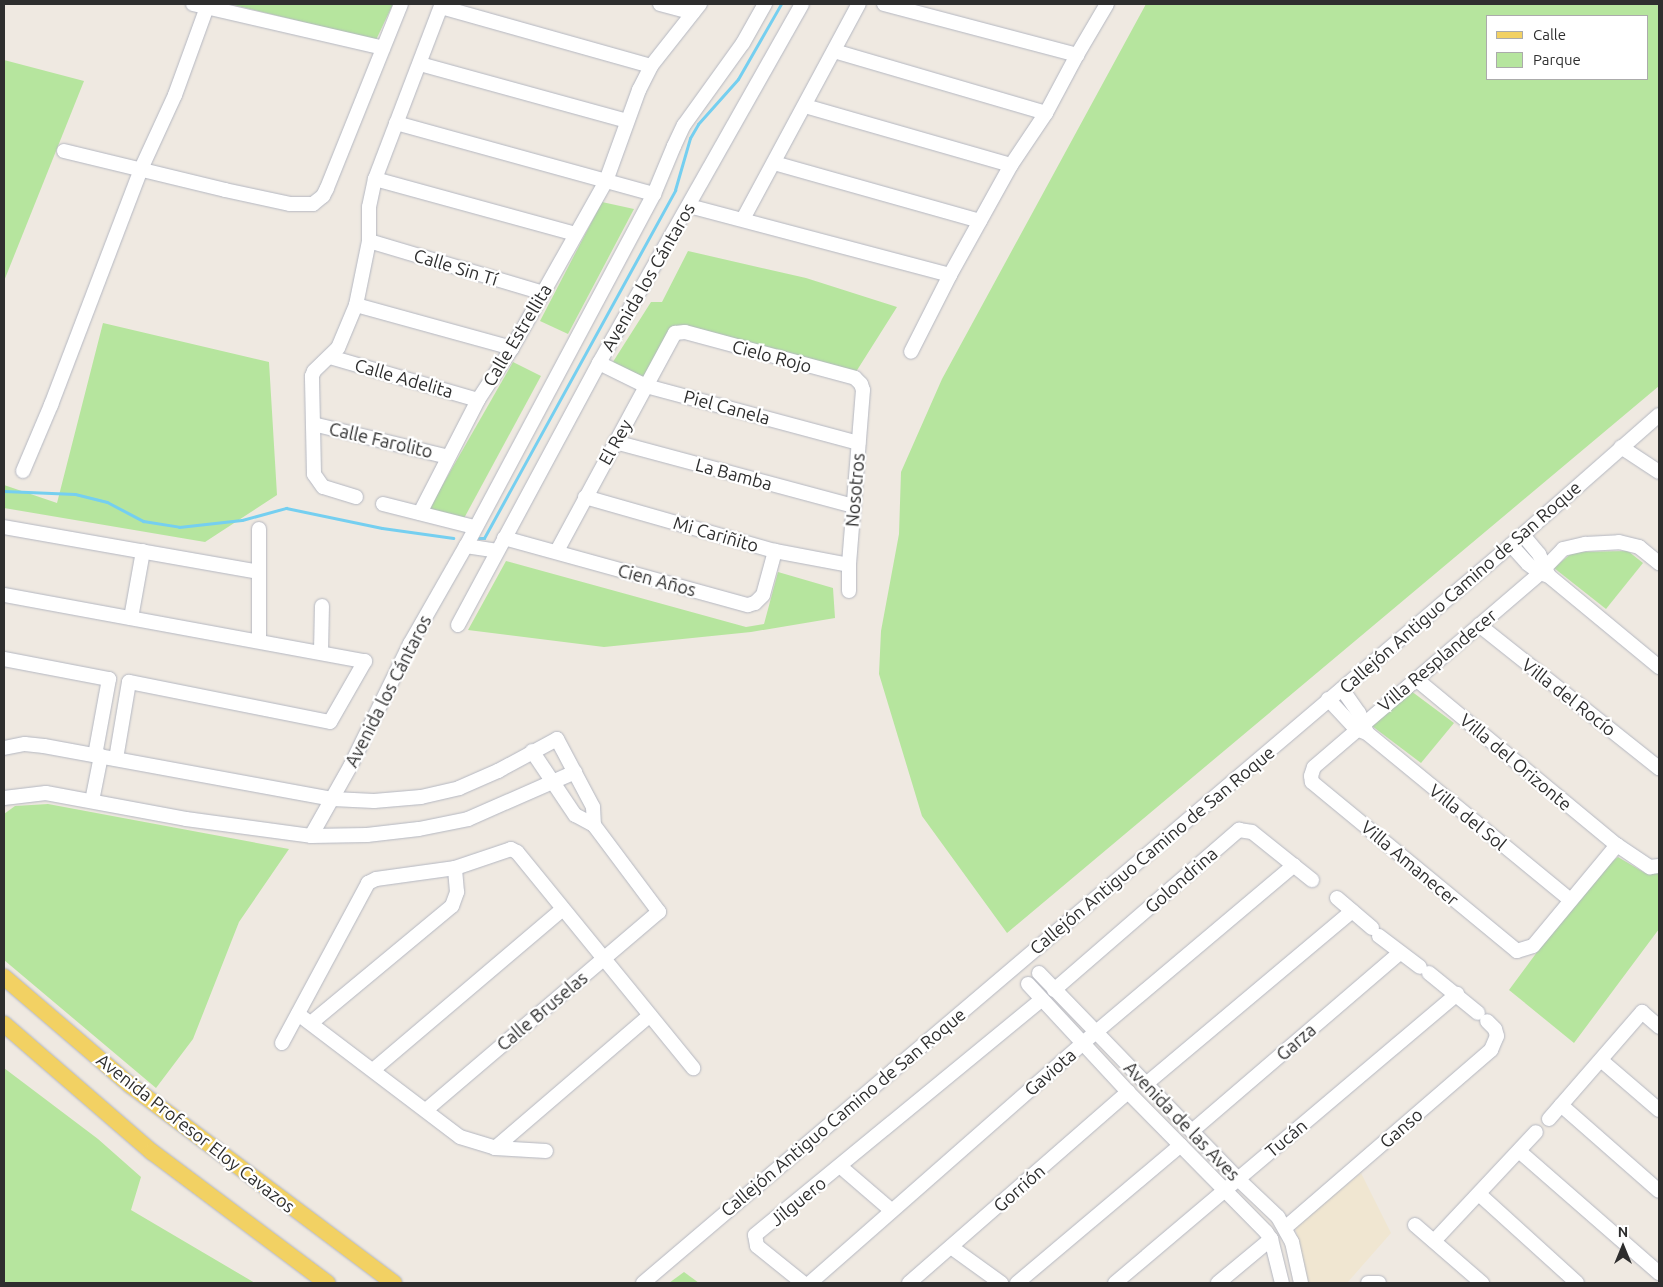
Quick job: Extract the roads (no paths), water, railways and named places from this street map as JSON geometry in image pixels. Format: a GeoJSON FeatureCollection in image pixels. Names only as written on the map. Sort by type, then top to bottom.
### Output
{"type":"FeatureCollection","features":[{"type":"Feature","properties":{"kind":"main road","name":"Avenida Profesor Eloy Cavazos"},"geometry":{"type":"LineString","coordinates":[[4,977],[130,1085],[394,1283]]}},
{"type":"Feature","properties":{"kind":"main road","name":"Avenida Profesor Eloy Cavazos"},"geometry":{"type":"LineString","coordinates":[[4,1024],[152,1152],[327,1283]]}},
{"type":"Feature","properties":{"kind":"street"},"geometry":{"type":"LineString","coordinates":[[64,151],[290,204],[308,205],[318,201],[326,188],[401,4]]}},
{"type":"Feature","properties":{"kind":"street"},"geometry":{"type":"LineString","coordinates":[[660,4],[697,8]]}},
{"type":"Feature","properties":{"kind":"street","name":"Avenida los Cántaros"},"geometry":{"type":"LineString","coordinates":[[310,836],[333,799],[410,644],[466,546],[474,527],[654,194],[684,125],[743,43],[765,4]]}},
{"type":"Feature","properties":{"kind":"street","name":"Avenida los Cántaros"},"geometry":{"type":"LineString","coordinates":[[458,625],[496,551],[599,363],[802,4]]}},
{"type":"Feature","properties":{"kind":"street"},"geometry":{"type":"LineString","coordinates":[[743,219],[859,4]]}},
{"type":"Feature","properties":{"kind":"street"},"geometry":{"type":"LineString","coordinates":[[884,4],[1077,55]]}},
{"type":"Feature","properties":{"kind":"street"},"geometry":{"type":"LineString","coordinates":[[911,352],[950,275],[1011,165],[1046,113],[1107,4]]}},
{"type":"Feature","properties":{"kind":"street"},"geometry":{"type":"LineString","coordinates":[[356,497],[323,487],[314,474],[312,376],[314,371],[330,356],[344,336],[356,305],[368,242],[369,207],[375,178],[441,5],[651,66]]}},
{"type":"Feature","properties":{"kind":"street"},"geometry":{"type":"LineString","coordinates":[[23,471],[51,405],[141,169],[175,95],[200,6],[383,48]]}},
{"type":"Feature","properties":{"kind":"street","name":"Calle Estrellita"},"geometry":{"type":"LineString","coordinates":[[420,513],[478,400],[512,348],[606,181],[627,121],[651,66],[697,8]]}},
{"type":"Feature","properties":{"kind":"street"},"geometry":{"type":"LineString","coordinates":[[834,51],[1046,113]]}},
{"type":"Feature","properties":{"kind":"street"},"geometry":{"type":"LineString","coordinates":[[420,64],[627,121]]}},
{"type":"Feature","properties":{"kind":"street"},"geometry":{"type":"LineString","coordinates":[[805,106],[1011,165]]}},
{"type":"Feature","properties":{"kind":"street"},"geometry":{"type":"LineString","coordinates":[[396,124],[654,194]]}},
{"type":"Feature","properties":{"kind":"street"},"geometry":{"type":"LineString","coordinates":[[774,163],[980,221]]}},
{"type":"Feature","properties":{"kind":"street"},"geometry":{"type":"LineString","coordinates":[[375,178],[576,234]]}},
{"type":"Feature","properties":{"kind":"street"},"geometry":{"type":"LineString","coordinates":[[689,206],[950,275]]}},
{"type":"Feature","properties":{"kind":"street","name":"Calle Sin Tí"},"geometry":{"type":"LineString","coordinates":[[368,242],[543,293]]}},
{"type":"Feature","properties":{"kind":"street"},"geometry":{"type":"LineString","coordinates":[[356,305],[512,348]]}},
{"type":"Feature","properties":{"kind":"street","name":"Cielo Rojo"},"geometry":{"type":"LineString","coordinates":[[675,333],[685,332],[855,378],[863,390]]}},
{"type":"Feature","properties":{"kind":"street","name":"El Rey"},"geometry":{"type":"LineString","coordinates":[[557,551],[675,333]]}},
{"type":"Feature","properties":{"kind":"street","name":"Calle Adelita"},"geometry":{"type":"LineString","coordinates":[[330,356],[478,400]]}},
{"type":"Feature","properties":{"kind":"street","name":"Piel Canela"},"geometry":{"type":"LineString","coordinates":[[599,363],[646,386],[859,442]]}},
{"type":"Feature","properties":{"kind":"street","name":"Nosotros"},"geometry":{"type":"LineString","coordinates":[[849,592],[849,565],[863,390]]}},
{"type":"Feature","properties":{"kind":"street","name":"Callejón Antiguo Camino de San Roque"},"geometry":{"type":"LineString","coordinates":[[643,1283],[1512,545],[1659,415]]}},
{"type":"Feature","properties":{"kind":"street","name":"Calle Farolito"},"geometry":{"type":"LineString","coordinates":[[313,424],[448,456]]}},
{"type":"Feature","properties":{"kind":"street","name":"La Bamba"},"geometry":{"type":"LineString","coordinates":[[615,442],[854,506]]}},
{"type":"Feature","properties":{"kind":"street"},"geometry":{"type":"LineString","coordinates":[[1622,447],[1659,472]]}},
{"type":"Feature","properties":{"kind":"street","name":"Mi Cariñito"},"geometry":{"type":"LineString","coordinates":[[586,496],[775,551],[849,565]]}},
{"type":"Feature","properties":{"kind":"street"},"geometry":{"type":"LineString","coordinates":[[383,504],[474,527]]}},
{"type":"Feature","properties":{"kind":"street"},"geometry":{"type":"LineString","coordinates":[[4,527],[258,572]]}},
{"type":"Feature","properties":{"kind":"street"},"geometry":{"type":"LineString","coordinates":[[259,529],[259,641]]}},
{"type":"Feature","properties":{"kind":"street"},"geometry":{"type":"LineString","coordinates":[[1523,535],[1545,572]]}},
{"type":"Feature","properties":{"kind":"street","name":"Cien Años"},"geometry":{"type":"LineString","coordinates":[[504,538],[748,605],[755,603],[763,595],[775,551]]}},
{"type":"Feature","properties":{"kind":"street","name":"Villa Resplandecer"},"geometry":{"type":"LineString","coordinates":[[1312,771],[1479,625],[1545,572],[1563,549],[1585,544],[1619,542],[1639,547],[1659,563]]}},
{"type":"Feature","properties":{"kind":"street"},"geometry":{"type":"LineString","coordinates":[[1512,545],[1659,667]]}},
{"type":"Feature","properties":{"kind":"street"},"geometry":{"type":"LineString","coordinates":[[466,546],[496,551]]}},
{"type":"Feature","properties":{"kind":"street"},"geometry":{"type":"LineString","coordinates":[[131,618],[143,551]]}},
{"type":"Feature","properties":{"kind":"street"},"geometry":{"type":"LineString","coordinates":[[4,595],[365,661],[330,722],[4,659]]}},
{"type":"Feature","properties":{"kind":"street"},"geometry":{"type":"LineString","coordinates":[[321,652],[322,606]]}},
{"type":"Feature","properties":{"kind":"street","name":"Villa del Rocío"},"geometry":{"type":"LineString","coordinates":[[1479,625],[1659,768]]}},
{"type":"Feature","properties":{"kind":"street"},"geometry":{"type":"LineString","coordinates":[[92,801],[109,678]]}},
{"type":"Feature","properties":{"kind":"street","name":"Villa del Orizonte"},"geometry":{"type":"LineString","coordinates":[[1416,679],[1617,845],[1650,867],[1659,866]]}},
{"type":"Feature","properties":{"kind":"street"},"geometry":{"type":"LineString","coordinates":[[116,759],[129,682]]}},
{"type":"Feature","properties":{"kind":"street","name":"Villa del Sol"},"geometry":{"type":"LineString","coordinates":[[1342,689],[1363,728]]}},
{"type":"Feature","properties":{"kind":"street","name":"Villa del Sol"},"geometry":{"type":"LineString","coordinates":[[1328,700],[1570,900]]}},
{"type":"Feature","properties":{"kind":"street"},"geometry":{"type":"LineString","coordinates":[[4,748],[25,744],[333,799],[374,801],[422,797],[459,788],[498,771],[557,739],[593,807],[594,825]]}},
{"type":"Feature","properties":{"kind":"street"},"geometry":{"type":"LineString","coordinates":[[532,751],[574,814],[594,825]]}},
{"type":"Feature","properties":{"kind":"street","name":"Villa Amanecer"},"geometry":{"type":"LineString","coordinates":[[1312,771],[1312,782],[1517,951],[1534,946],[1570,900]]}},
{"type":"Feature","properties":{"kind":"street"},"geometry":{"type":"LineString","coordinates":[[4,798],[46,793],[186,819],[310,836],[367,836],[419,829],[460,820],[511,801],[574,772]]}},
{"type":"Feature","properties":{"kind":"street","name":"Calle Bruselas"},"geometry":{"type":"LineString","coordinates":[[426,1110],[659,912],[594,825]]}},
{"type":"Feature","properties":{"kind":"street","name":"Golondrina"},"geometry":{"type":"LineString","coordinates":[[1054,990],[1238,830],[1252,832],[1312,880]]}},
{"type":"Feature","properties":{"kind":"street"},"geometry":{"type":"LineString","coordinates":[[1570,900],[1617,845]]}},
{"type":"Feature","properties":{"kind":"street"},"geometry":{"type":"LineString","coordinates":[[282,1043],[368,882],[376,879],[455,868],[511,849],[516,852],[693,1068]]}},
{"type":"Feature","properties":{"kind":"street","name":"Gaviota"},"geometry":{"type":"LineString","coordinates":[[810,1283],[1096,1032],[1294,865]]}},
{"type":"Feature","properties":{"kind":"street"},"geometry":{"type":"LineString","coordinates":[[311,1023],[452,906],[457,892],[455,868]]}},
{"type":"Feature","properties":{"kind":"street"},"geometry":{"type":"LineString","coordinates":[[1337,898],[1400,953],[1457,994]]}},
{"type":"Feature","properties":{"kind":"street"},"geometry":{"type":"LineString","coordinates":[[373,1070],[563,909]]}},
{"type":"Feature","properties":{"kind":"street"},"geometry":{"type":"LineString","coordinates":[[1146,1084],[1352,911]]}},
{"type":"Feature","properties":{"kind":"street","name":"Garza"},"geometry":{"type":"LineString","coordinates":[[1192,1132],[1400,953]]}},
{"type":"Feature","properties":{"kind":"street","name":"Avenida de las Aves"},"geometry":{"type":"LineString","coordinates":[[1039,972],[1054,990],[1286,1227],[1292,1242],[1301,1283]]}},
{"type":"Feature","properties":{"kind":"street","name":"Avenida de las Aves"},"geometry":{"type":"LineString","coordinates":[[1028,984],[1128,1092],[1255,1220],[1271,1240],[1282,1283]]}},
{"type":"Feature","properties":{"kind":"street","name":"Ganso"},"geometry":{"type":"LineString","coordinates":[[1286,1227],[1490,1050],[1497,1036],[1495,1029],[1457,994]]}},
{"type":"Feature","properties":{"kind":"street","name":"Tucán"},"geometry":{"type":"LineString","coordinates":[[1115,1283],[1457,994]]}},
{"type":"Feature","properties":{"kind":"street"},"geometry":{"type":"LineString","coordinates":[[892,1210],[841,1167],[1041,1000]]}},
{"type":"Feature","properties":{"kind":"street"},"geometry":{"type":"LineString","coordinates":[[1549,1119],[1602,1061],[1642,1012],[1659,1027]]}},
{"type":"Feature","properties":{"kind":"street"},"geometry":{"type":"LineString","coordinates":[[298,1014],[460,1136],[495,1148],[546,1151]]}},
{"type":"Feature","properties":{"kind":"street"},"geometry":{"type":"LineString","coordinates":[[495,1148],[650,1015]]}},
{"type":"Feature","properties":{"kind":"street"},"geometry":{"type":"LineString","coordinates":[[1602,1061],[1659,1110]]}},
{"type":"Feature","properties":{"kind":"street","name":"Gorrión"},"geometry":{"type":"LineString","coordinates":[[909,1283],[1128,1092]]}},
{"type":"Feature","properties":{"kind":"street"},"geometry":{"type":"LineString","coordinates":[[1561,1105],[1659,1191]]}},
{"type":"Feature","properties":{"kind":"street"},"geometry":{"type":"LineString","coordinates":[[1434,1241],[1536,1132]]}},
{"type":"Feature","properties":{"kind":"street"},"geometry":{"type":"LineString","coordinates":[[1017,1283],[1181,1145]]}},
{"type":"Feature","properties":{"kind":"street"},"geometry":{"type":"LineString","coordinates":[[1519,1151],[1659,1273]]}},
{"type":"Feature","properties":{"kind":"street","name":"Jilguero"},"geometry":{"type":"LineString","coordinates":[[803,1283],[757,1246],[755,1235],[841,1167]]}},
{"type":"Feature","properties":{"kind":"street"},"geometry":{"type":"LineString","coordinates":[[1479,1194],[1577,1283]]}},
{"type":"Feature","properties":{"kind":"street"},"geometry":{"type":"LineString","coordinates":[[1415,1225],[1482,1283]]}},
{"type":"Feature","properties":{"kind":"street"},"geometry":{"type":"LineString","coordinates":[[1218,1283],[1271,1240]]}},
{"type":"Feature","properties":{"kind":"street"},"geometry":{"type":"LineString","coordinates":[[951,1247],[1000,1283]]}},
{"type":"Feature","properties":{"kind":"street"},"geometry":{"type":"LineString","coordinates":[[1369,1283],[1378,1283]]}},
{"type":"Feature","properties":{"kind":"waterway"},"geometry":{"type":"LineString","coordinates":[[479,538],[484,538],[675,190],[690,138],[698,124],[738,79],[781,4]]}},
{"type":"Feature","properties":{"kind":"waterway"},"geometry":{"type":"LineString","coordinates":[[4,491],[75,494],[107,502],[143,521],[179,527],[242,520],[286,508],[382,528],[453,538]]}}]}
